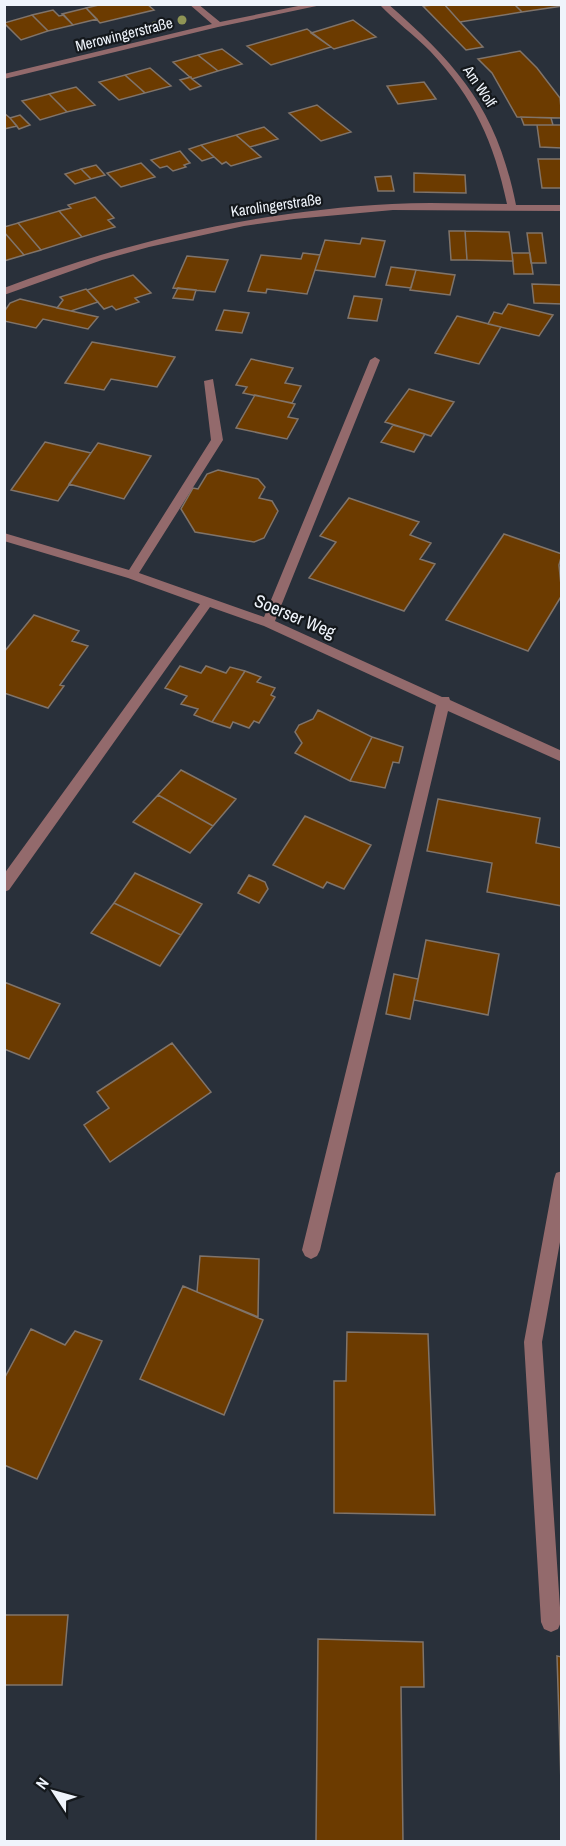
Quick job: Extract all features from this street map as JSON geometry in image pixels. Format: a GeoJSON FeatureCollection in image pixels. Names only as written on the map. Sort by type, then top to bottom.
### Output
{"type":"FeatureCollection","features":[{"type":"Feature","properties":{"kind":"street"},"geometry":{"type":"LineString","coordinates":[[193,4],[218,25]]}},
{"type":"Feature","properties":{"kind":"street","name":"Merowingerstraße"},"geometry":{"type":"LineString","coordinates":[[4,77],[218,25],[322,4]]}},
{"type":"Feature","properties":{"kind":"street","name":"Am Wolf"},"geometry":{"type":"LineString","coordinates":[[383,4],[429,43],[462,79],[483,111],[497,145],[512,208]]}},
{"type":"Feature","properties":{"kind":"street","name":"Karolingerstraße"},"geometry":{"type":"LineString","coordinates":[[4,292],[48,275],[163,240],[284,217],[395,207],[561,208]]}},
{"type":"Feature","properties":{"kind":"street"},"geometry":{"type":"LineString","coordinates":[[268,623],[375,360]]}},
{"type":"Feature","properties":{"kind":"street"},"geometry":{"type":"LineString","coordinates":[[132,575],[217,440],[210,381]]}},
{"type":"Feature","properties":{"kind":"street","name":"Soerser Weg"},"geometry":{"type":"LineString","coordinates":[[4,537],[132,575],[268,623],[444,701],[561,757]]}},
{"type":"Feature","properties":{"kind":"street"},"geometry":{"type":"LineString","coordinates":[[4,886],[208,601]]}},
{"type":"Feature","properties":{"kind":"street"},"geometry":{"type":"LineString","coordinates":[[311,1250],[444,701]]}},
{"type":"Feature","properties":{"kind":"street"},"geometry":{"type":"LineString","coordinates":[[551,1622],[533,1342],[561,1179]]}},
{"type":"Feature","properties":{"kind":"building"},"geometry":{"type":"Polygon","coordinates":[[[103,4],[147,4],[154,10],[100,23],[86,8],[103,4]]]}},
{"type":"Feature","properties":{"kind":"building"},"geometry":{"type":"Polygon","coordinates":[[[444,4],[514,4],[522,12],[460,22],[444,4]]]}},
{"type":"Feature","properties":{"kind":"building"},"geometry":{"type":"Polygon","coordinates":[[[444,4],[483,47],[466,50],[423,6],[444,4]]]}},
{"type":"Feature","properties":{"kind":"building"},"geometry":{"type":"Polygon","coordinates":[[[514,4],[562,4],[562,6],[522,12],[514,4]]]}},
{"type":"Feature","properties":{"kind":"building"},"geometry":{"type":"Polygon","coordinates":[[[86,8],[97,19],[73,25],[62,14],[86,8]]]}},
{"type":"Feature","properties":{"kind":"building"},"geometry":{"type":"Polygon","coordinates":[[[53,10],[59,16],[64,15],[73,25],[48,31],[32,15],[53,10]]]}},
{"type":"Feature","properties":{"kind":"building"},"geometry":{"type":"Polygon","coordinates":[[[32,15],[48,31],[21,40],[4,23],[32,15]]]}},
{"type":"Feature","properties":{"kind":"building"},"geometry":{"type":"Polygon","coordinates":[[[353,20],[376,37],[334,49],[311,33],[353,20]]]}},
{"type":"Feature","properties":{"kind":"building"},"geometry":{"type":"Polygon","coordinates":[[[307,29],[331,47],[271,65],[247,46],[307,29]]]}},
{"type":"Feature","properties":{"kind":"building"},"geometry":{"type":"Polygon","coordinates":[[[222,49],[242,64],[218,71],[198,55],[222,49]]]}},
{"type":"Feature","properties":{"kind":"building"},"geometry":{"type":"Polygon","coordinates":[[[520,51],[537,68],[560,98],[562,118],[517,117],[492,73],[478,59],[520,51]]]}},
{"type":"Feature","properties":{"kind":"building"},"geometry":{"type":"Polygon","coordinates":[[[198,55],[218,71],[192,79],[173,62],[198,55]]]}},
{"type":"Feature","properties":{"kind":"building"},"geometry":{"type":"Polygon","coordinates":[[[150,68],[171,86],[145,93],[125,75],[150,68]]]}},
{"type":"Feature","properties":{"kind":"building"},"geometry":{"type":"Polygon","coordinates":[[[125,75],[145,93],[119,100],[99,82],[125,75]]]}},
{"type":"Feature","properties":{"kind":"building"},"geometry":{"type":"Polygon","coordinates":[[[191,77],[201,86],[190,90],[180,80],[191,77]]]}},
{"type":"Feature","properties":{"kind":"building"},"geometry":{"type":"Polygon","coordinates":[[[424,82],[436,99],[398,104],[387,86],[424,82]]]}},
{"type":"Feature","properties":{"kind":"building"},"geometry":{"type":"Polygon","coordinates":[[[76,87],[95,105],[67,112],[49,94],[76,87]]]}},
{"type":"Feature","properties":{"kind":"building"},"geometry":{"type":"Polygon","coordinates":[[[49,94],[67,112],[40,120],[22,101],[49,94]]]}},
{"type":"Feature","properties":{"kind":"building"},"geometry":{"type":"Polygon","coordinates":[[[317,105],[351,132],[321,141],[289,113],[317,105]]]}},
{"type":"Feature","properties":{"kind":"building"},"geometry":{"type":"Polygon","coordinates":[[[4,113],[10,118],[17,126],[4,129],[4,113]]]}},
{"type":"Feature","properties":{"kind":"building"},"geometry":{"type":"Polygon","coordinates":[[[20,115],[30,125],[19,129],[10,118],[20,115]]]}},
{"type":"Feature","properties":{"kind":"building"},"geometry":{"type":"Polygon","coordinates":[[[521,117],[551,118],[553,125],[524,125],[521,117]]]}},
{"type":"Feature","properties":{"kind":"building"},"geometry":{"type":"Polygon","coordinates":[[[537,125],[562,125],[562,148],[540,147],[537,125]]]}},
{"type":"Feature","properties":{"kind":"building"},"geometry":{"type":"Polygon","coordinates":[[[264,127],[278,139],[250,147],[236,135],[264,127]]]}},
{"type":"Feature","properties":{"kind":"building"},"geometry":{"type":"Polygon","coordinates":[[[236,135],[261,157],[231,166],[226,162],[222,164],[201,145],[236,135]]]}},
{"type":"Feature","properties":{"kind":"building"},"geometry":{"type":"Polygon","coordinates":[[[201,145],[214,157],[202,161],[189,149],[201,145]]]}},
{"type":"Feature","properties":{"kind":"building"},"geometry":{"type":"Polygon","coordinates":[[[180,151],[190,163],[184,165],[186,167],[173,171],[167,166],[160,168],[151,160],[180,151]]]}},
{"type":"Feature","properties":{"kind":"building"},"geometry":{"type":"Polygon","coordinates":[[[538,159],[562,159],[562,188],[542,188],[538,159]]]}},
{"type":"Feature","properties":{"kind":"building"},"geometry":{"type":"Polygon","coordinates":[[[141,163],[155,177],[121,187],[107,173],[141,163]]]}},
{"type":"Feature","properties":{"kind":"building"},"geometry":{"type":"Polygon","coordinates":[[[96,165],[105,175],[91,179],[81,169],[96,165]]]}},
{"type":"Feature","properties":{"kind":"building"},"geometry":{"type":"Polygon","coordinates":[[[81,169],[91,179],[75,184],[65,174],[81,169]]]}},
{"type":"Feature","properties":{"kind":"building"},"geometry":{"type":"Polygon","coordinates":[[[414,173],[465,175],[466,193],[414,192],[414,173]]]}},
{"type":"Feature","properties":{"kind":"building"},"geometry":{"type":"Polygon","coordinates":[[[391,176],[394,191],[378,191],[375,177],[391,176]]]}},
{"type":"Feature","properties":{"kind":"building"},"geometry":{"type":"Polygon","coordinates":[[[95,197],[114,218],[108,220],[115,227],[82,237],[59,211],[71,208],[68,205],[95,197]]]}},
{"type":"Feature","properties":{"kind":"building"},"geometry":{"type":"Polygon","coordinates":[[[59,211],[82,237],[41,250],[18,223],[59,211]]]}},
{"type":"Feature","properties":{"kind":"building"},"geometry":{"type":"Polygon","coordinates":[[[18,223],[41,250],[24,255],[4,232],[4,227],[18,223]]]}},
{"type":"Feature","properties":{"kind":"building"},"geometry":{"type":"Polygon","coordinates":[[[449,231],[465,231],[467,260],[451,260],[449,231]]]}},
{"type":"Feature","properties":{"kind":"building"},"geometry":{"type":"Polygon","coordinates":[[[465,231],[509,232],[513,261],[467,260],[465,231]]]}},
{"type":"Feature","properties":{"kind":"building"},"geometry":{"type":"Polygon","coordinates":[[[4,232],[24,255],[4,261],[4,232]]]}},
{"type":"Feature","properties":{"kind":"building"},"geometry":{"type":"Polygon","coordinates":[[[527,233],[542,233],[546,263],[531,263],[527,233]]]}},
{"type":"Feature","properties":{"kind":"building"},"geometry":{"type":"Polygon","coordinates":[[[362,238],[385,241],[375,277],[315,270],[325,240],[360,244],[362,238]]]}},
{"type":"Feature","properties":{"kind":"building"},"geometry":{"type":"Polygon","coordinates":[[[303,253],[320,255],[307,294],[267,289],[266,293],[248,291],[261,255],[301,259],[303,253]]]}},
{"type":"Feature","properties":{"kind":"building"},"geometry":{"type":"Polygon","coordinates":[[[512,253],[530,253],[533,274],[514,274],[512,253]]]}},
{"type":"Feature","properties":{"kind":"building"},"geometry":{"type":"Polygon","coordinates":[[[187,256],[228,260],[215,292],[173,288],[187,256]]]}},
{"type":"Feature","properties":{"kind":"building"},"geometry":{"type":"Polygon","coordinates":[[[391,267],[416,270],[411,288],[386,285],[391,267]]]}},
{"type":"Feature","properties":{"kind":"building"},"geometry":{"type":"Polygon","coordinates":[[[416,270],[455,275],[450,295],[410,290],[416,270]]]}},
{"type":"Feature","properties":{"kind":"building"},"geometry":{"type":"Polygon","coordinates":[[[133,275],[151,293],[135,298],[139,302],[116,310],[112,306],[104,309],[87,290],[133,275]]]}},
{"type":"Feature","properties":{"kind":"building"},"geometry":{"type":"Polygon","coordinates":[[[532,284],[562,285],[562,304],[534,303],[532,284]]]}},
{"type":"Feature","properties":{"kind":"building"},"geometry":{"type":"Polygon","coordinates":[[[178,288],[196,290],[193,300],[173,298],[178,288]]]}},
{"type":"Feature","properties":{"kind":"building"},"geometry":{"type":"Polygon","coordinates":[[[86,289],[98,302],[71,311],[57,308],[63,300],[60,297],[86,289]]]}},
{"type":"Feature","properties":{"kind":"building"},"geometry":{"type":"Polygon","coordinates":[[[354,296],[382,299],[377,321],[348,318],[354,296]]]}},
{"type":"Feature","properties":{"kind":"building"},"geometry":{"type":"Polygon","coordinates":[[[20,299],[98,317],[88,329],[43,319],[36,328],[4,321],[4,312],[10,303],[20,299]]]}},
{"type":"Feature","properties":{"kind":"building"},"geometry":{"type":"Polygon","coordinates":[[[508,304],[553,315],[539,336],[488,324],[494,312],[502,314],[508,304]]]}},
{"type":"Feature","properties":{"kind":"building"},"geometry":{"type":"Polygon","coordinates":[[[224,310],[249,313],[242,333],[216,330],[224,310]]]}},
{"type":"Feature","properties":{"kind":"building"},"geometry":{"type":"Polygon","coordinates":[[[457,316],[501,327],[479,364],[435,353],[457,316]]]}},
{"type":"Feature","properties":{"kind":"building"},"geometry":{"type":"Polygon","coordinates":[[[92,342],[175,357],[157,387],[111,379],[104,390],[65,383],[92,342]]]}},
{"type":"Feature","properties":{"kind":"building"},"geometry":{"type":"Polygon","coordinates":[[[251,359],[293,368],[285,383],[301,386],[292,403],[243,393],[247,387],[236,385],[251,359]]]}},
{"type":"Feature","properties":{"kind":"building"},"geometry":{"type":"Polygon","coordinates":[[[409,389],[454,402],[431,436],[385,422],[409,389]]]}},
{"type":"Feature","properties":{"kind":"building"},"geometry":{"type":"Polygon","coordinates":[[[255,395],[295,404],[288,417],[298,419],[287,439],[236,428],[255,395]]]}},
{"type":"Feature","properties":{"kind":"building"},"geometry":{"type":"Polygon","coordinates":[[[393,425],[425,434],[414,452],[381,442],[393,425]]]}},
{"type":"Feature","properties":{"kind":"building"},"geometry":{"type":"Polygon","coordinates":[[[45,442],[91,453],[58,501],[11,490],[45,442]]]}},
{"type":"Feature","properties":{"kind":"building"},"geometry":{"type":"Polygon","coordinates":[[[98,443],[151,456],[124,499],[69,484],[98,443]]]}},
{"type":"Feature","properties":{"kind":"building"},"geometry":{"type":"Polygon","coordinates":[[[218,470],[258,479],[265,487],[259,498],[272,501],[278,511],[264,538],[254,542],[195,532],[181,509],[193,488],[198,489],[207,474],[218,470]]]}},
{"type":"Feature","properties":{"kind":"building"},"geometry":{"type":"Polygon","coordinates":[[[349,498],[419,522],[410,535],[431,543],[420,559],[435,564],[404,611],[309,578],[336,542],[320,536],[349,498]]]}},
{"type":"Feature","properties":{"kind":"building"},"geometry":{"type":"Polygon","coordinates":[[[504,534],[562,554],[559,565],[562,595],[528,651],[446,620],[504,534]]]}},
{"type":"Feature","properties":{"kind":"building"},"geometry":{"type":"Polygon","coordinates":[[[34,615],[79,631],[72,641],[88,646],[60,685],[64,686],[48,708],[4,693],[4,652],[34,615]]]}},
{"type":"Feature","properties":{"kind":"building"},"geometry":{"type":"Polygon","coordinates":[[[180,666],[201,673],[206,666],[226,673],[230,667],[245,671],[212,722],[194,715],[198,709],[181,704],[187,696],[165,688],[180,666]]]}},
{"type":"Feature","properties":{"kind":"building"},"geometry":{"type":"Polygon","coordinates":[[[245,671],[261,677],[257,682],[275,688],[271,695],[275,697],[259,723],[254,721],[249,728],[233,722],[230,728],[212,722],[245,671]]]}},
{"type":"Feature","properties":{"kind":"building"},"geometry":{"type":"Polygon","coordinates":[[[318,710],[372,737],[350,781],[295,753],[302,743],[295,732],[299,725],[313,719],[318,710]]]}},
{"type":"Feature","properties":{"kind":"building"},"geometry":{"type":"Polygon","coordinates":[[[372,737],[403,747],[399,763],[393,762],[385,788],[350,781],[372,737]]]}},
{"type":"Feature","properties":{"kind":"building"},"geometry":{"type":"Polygon","coordinates":[[[181,770],[236,799],[213,826],[158,795],[181,770]]]}},
{"type":"Feature","properties":{"kind":"building"},"geometry":{"type":"Polygon","coordinates":[[[158,795],[213,826],[190,853],[133,822],[158,795]]]}},
{"type":"Feature","properties":{"kind":"building"},"geometry":{"type":"Polygon","coordinates":[[[438,799],[540,818],[536,843],[562,848],[562,906],[487,892],[492,863],[427,851],[438,799]]]}},
{"type":"Feature","properties":{"kind":"building"},"geometry":{"type":"Polygon","coordinates":[[[305,816],[371,845],[344,889],[327,882],[323,888],[273,865],[305,816]]]}},
{"type":"Feature","properties":{"kind":"building"},"geometry":{"type":"Polygon","coordinates":[[[135,873],[202,904],[181,935],[114,903],[135,873]]]}},
{"type":"Feature","properties":{"kind":"building"},"geometry":{"type":"Polygon","coordinates":[[[249,875],[265,882],[268,889],[259,903],[238,893],[249,875]]]}},
{"type":"Feature","properties":{"kind":"building"},"geometry":{"type":"Polygon","coordinates":[[[114,903],[181,935],[160,966],[91,933],[114,903]]]}},
{"type":"Feature","properties":{"kind":"building"},"geometry":{"type":"Polygon","coordinates":[[[426,940],[499,954],[488,1015],[414,1000],[426,940]]]}},
{"type":"Feature","properties":{"kind":"building"},"geometry":{"type":"Polygon","coordinates":[[[394,974],[418,979],[410,1019],[386,1014],[394,974]]]}},
{"type":"Feature","properties":{"kind":"building"},"geometry":{"type":"Polygon","coordinates":[[[4,982],[60,1004],[29,1059],[4,1049],[4,982]]]}},
{"type":"Feature","properties":{"kind":"building"},"geometry":{"type":"Polygon","coordinates":[[[172,1043],[211,1092],[110,1162],[84,1125],[109,1108],[97,1092],[172,1043]]]}},
{"type":"Feature","properties":{"kind":"building"},"geometry":{"type":"Polygon","coordinates":[[[200,1256],[259,1259],[258,1317],[197,1292],[200,1256]]]}},
{"type":"Feature","properties":{"kind":"building"},"geometry":{"type":"Polygon","coordinates":[[[183,1286],[263,1320],[224,1415],[140,1379],[183,1286]]]}},
{"type":"Feature","properties":{"kind":"building"},"geometry":{"type":"Polygon","coordinates":[[[31,1329],[65,1345],[75,1331],[102,1341],[37,1479],[4,1465],[4,1379],[31,1329]]]}},
{"type":"Feature","properties":{"kind":"building"},"geometry":{"type":"Polygon","coordinates":[[[347,1332],[428,1334],[435,1515],[334,1513],[334,1381],[346,1381],[347,1332]]]}},
{"type":"Feature","properties":{"kind":"building"},"geometry":{"type":"Polygon","coordinates":[[[4,1615],[68,1615],[62,1685],[4,1685],[4,1615]]]}},
{"type":"Feature","properties":{"kind":"building"},"geometry":{"type":"Polygon","coordinates":[[[318,1639],[423,1642],[424,1687],[401,1687],[403,1842],[316,1842],[318,1639]]]}},
{"type":"Feature","properties":{"kind":"building"},"geometry":{"type":"Polygon","coordinates":[[[557,1656],[562,1657],[562,1815],[557,1656]]]}}]}
